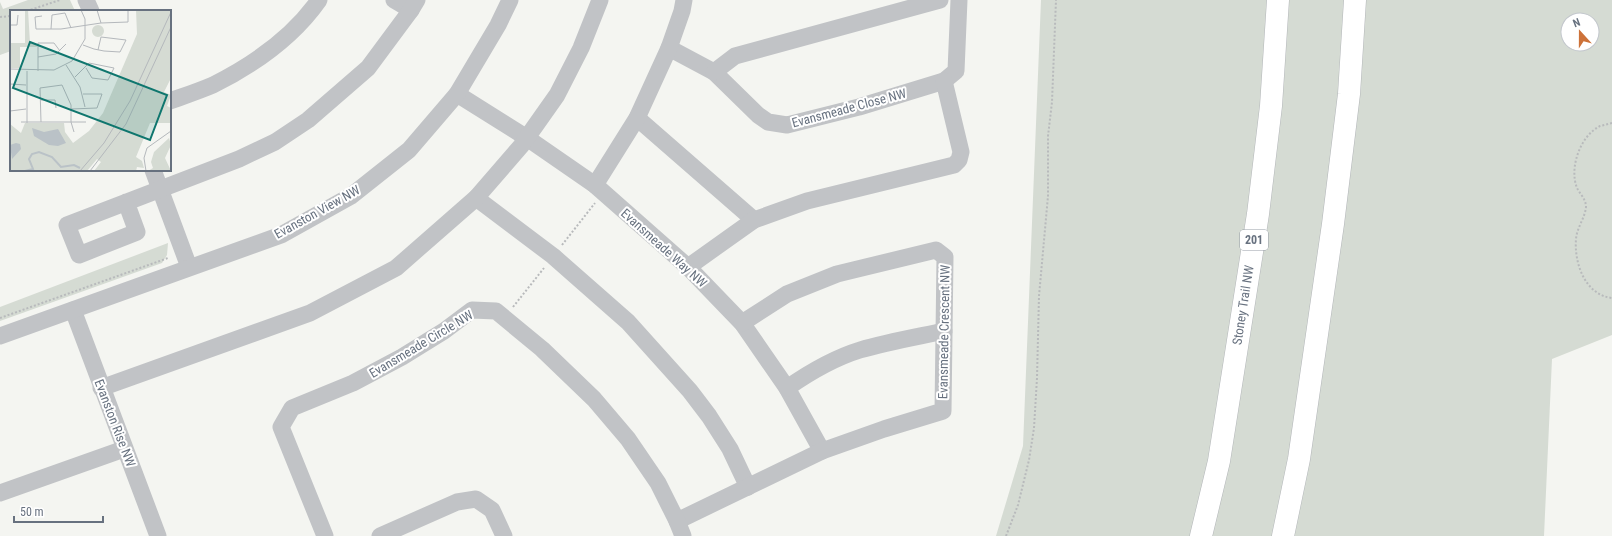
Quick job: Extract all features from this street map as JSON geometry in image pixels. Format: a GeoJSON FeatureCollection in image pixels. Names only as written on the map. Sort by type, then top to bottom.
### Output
{"type":"FeatureCollection","features":[{"type":"Feature","properties":{"kind":"highway","name":"Stoney Trail NW"},"geometry":{"type":"LineString","coordinates":[[1201,536],[1219,461],[1258,214],[1270,106],[1278,0]]}},
{"type":"Feature","properties":{"kind":"highway"},"geometry":{"type":"LineString","coordinates":[[1283,536],[1299,459],[1334,224],[1349,94],[1355,0]]}},
{"type":"Feature","properties":{"kind":"highway"},"geometry":{"type":"LineString","coordinates":[[1196,536],[1215,477]]}},
{"type":"Feature","properties":{"kind":"highway"},"geometry":{"type":"LineString","coordinates":[[1287,536],[1288,512]]}},
{"type":"Feature","properties":{"kind":"street"},"geometry":{"type":"LineString","coordinates":[[86,0],[91,10]]}},
{"type":"Feature","properties":{"kind":"street"},"geometry":{"type":"LineString","coordinates":[[171,101],[212,85],[257,60],[295,28],[309,14],[319,0]]}},
{"type":"Feature","properties":{"kind":"street"},"geometry":{"type":"LineString","coordinates":[[126,202],[239,159],[275,142],[308,120],[368,68],[414,5],[394,0]]}},
{"type":"Feature","properties":{"kind":"street","name":"Evanston View NW"},"geometry":{"type":"LineString","coordinates":[[0,336],[281,235],[351,196],[409,150],[456,94],[498,25],[510,0]]}},
{"type":"Feature","properties":{"kind":"street"},"geometry":{"type":"LineString","coordinates":[[101,388],[310,313],[396,268],[476,198],[527,138],[556,95],[581,48],[600,0]]}},
{"type":"Feature","properties":{"kind":"street"},"geometry":{"type":"LineString","coordinates":[[599,189],[637,118],[669,48],[682,11],[684,0]]}},
{"type":"Feature","properties":{"kind":"street"},"geometry":{"type":"LineString","coordinates":[[714,72],[735,56],[940,0]]}},
{"type":"Feature","properties":{"kind":"street"},"geometry":{"type":"LineString","coordinates":[[688,267],[754,220],[807,201],[954,164],[959,160],[961,152],[944,81],[956,71],[959,0]]}},
{"type":"Feature","properties":{"kind":"street","name":"Evansmeade Close NW"},"geometry":{"type":"LineString","coordinates":[[669,48],[714,72],[758,115],[768,122],[787,125],[944,81]]}},
{"type":"Feature","properties":{"kind":"street","name":"Evansmeade Way NW"},"geometry":{"type":"LineString","coordinates":[[456,94],[527,138],[599,189],[688,267],[742,323],[787,388],[822,451]]}},
{"type":"Feature","properties":{"kind":"street"},"geometry":{"type":"LineString","coordinates":[[637,118],[754,220]]}},
{"type":"Feature","properties":{"kind":"street"},"geometry":{"type":"LineString","coordinates":[[153,171],[189,267]]}},
{"type":"Feature","properties":{"kind":"street"},"geometry":{"type":"LineString","coordinates":[[476,198],[553,256],[628,322],[690,390],[709,416],[730,449],[748,487]]}},
{"type":"Feature","properties":{"kind":"street","name":"Evansmeade Crescent NW"},"geometry":{"type":"LineString","coordinates":[[680,529],[748,487],[822,451],[884,429],[944,411],[946,257],[936,250],[836,274],[787,294],[742,323]]}},
{"type":"Feature","properties":{"kind":"street","name":"Evanston Rise NW"},"geometry":{"type":"LineString","coordinates":[[73,310],[101,388],[158,536]]}},
{"type":"Feature","properties":{"kind":"street","name":"Evansmeade Circle NW"},"geometry":{"type":"LineString","coordinates":[[325,536],[281,427],[292,408],[353,383],[402,357],[444,331],[472,310],[496,311],[542,349],[594,399],[628,439],[658,483],[680,529]]}},
{"type":"Feature","properties":{"kind":"street"},"geometry":{"type":"LineString","coordinates":[[787,388],[811,372],[854,352],[944,331]]}},
{"type":"Feature","properties":{"kind":"street"},"geometry":{"type":"LineString","coordinates":[[0,493],[124,449]]}},
{"type":"Feature","properties":{"kind":"street"},"geometry":{"type":"LineString","coordinates":[[380,536],[457,502],[476,499],[492,510],[504,536]]}},
{"type":"Feature","properties":{"kind":"path"},"geometry":{"type":"LineString","coordinates":[[30,10],[60,0]]}},
{"type":"Feature","properties":{"kind":"path"},"geometry":{"type":"LineString","coordinates":[[1006,536],[1018,505],[1029,460],[1034,428],[1039,296],[1048,196],[1048,136],[1052,102],[1056,0]]}},
{"type":"Feature","properties":{"kind":"path"},"geometry":{"type":"LineString","coordinates":[[0,18],[10,16]]}},
{"type":"Feature","properties":{"kind":"path"},"geometry":{"type":"LineString","coordinates":[[1612,123],[1600,126],[1589,135],[1579,152],[1574,175],[1586,206],[1576,238],[1576,255],[1588,285],[1604,297],[1612,298]]}},
{"type":"Feature","properties":{"kind":"path"},"geometry":{"type":"LineString","coordinates":[[504,317],[553,256],[599,189]]}},
{"type":"Feature","properties":{"kind":"path"},"geometry":{"type":"LineString","coordinates":[[0,318],[168,258]]}},
{"type":"Feature","properties":{"kind":"shaded area"},"geometry":{"type":"Polygon","coordinates":[[[28,0],[70,0],[75,10],[10,10],[10,51],[0,55],[0,2],[3,9],[28,0]]]}},
{"type":"Feature","properties":{"kind":"shaded area"},"geometry":{"type":"Polygon","coordinates":[[[1041,0],[1612,0],[1612,335],[1552,359],[1544,536],[996,536],[1023,446],[1041,0]]]}},
{"type":"Feature","properties":{"kind":"shaded area"},"geometry":{"type":"Polygon","coordinates":[[[168,243],[167,255],[162,263],[0,321],[0,307],[168,243]]]}}]}
